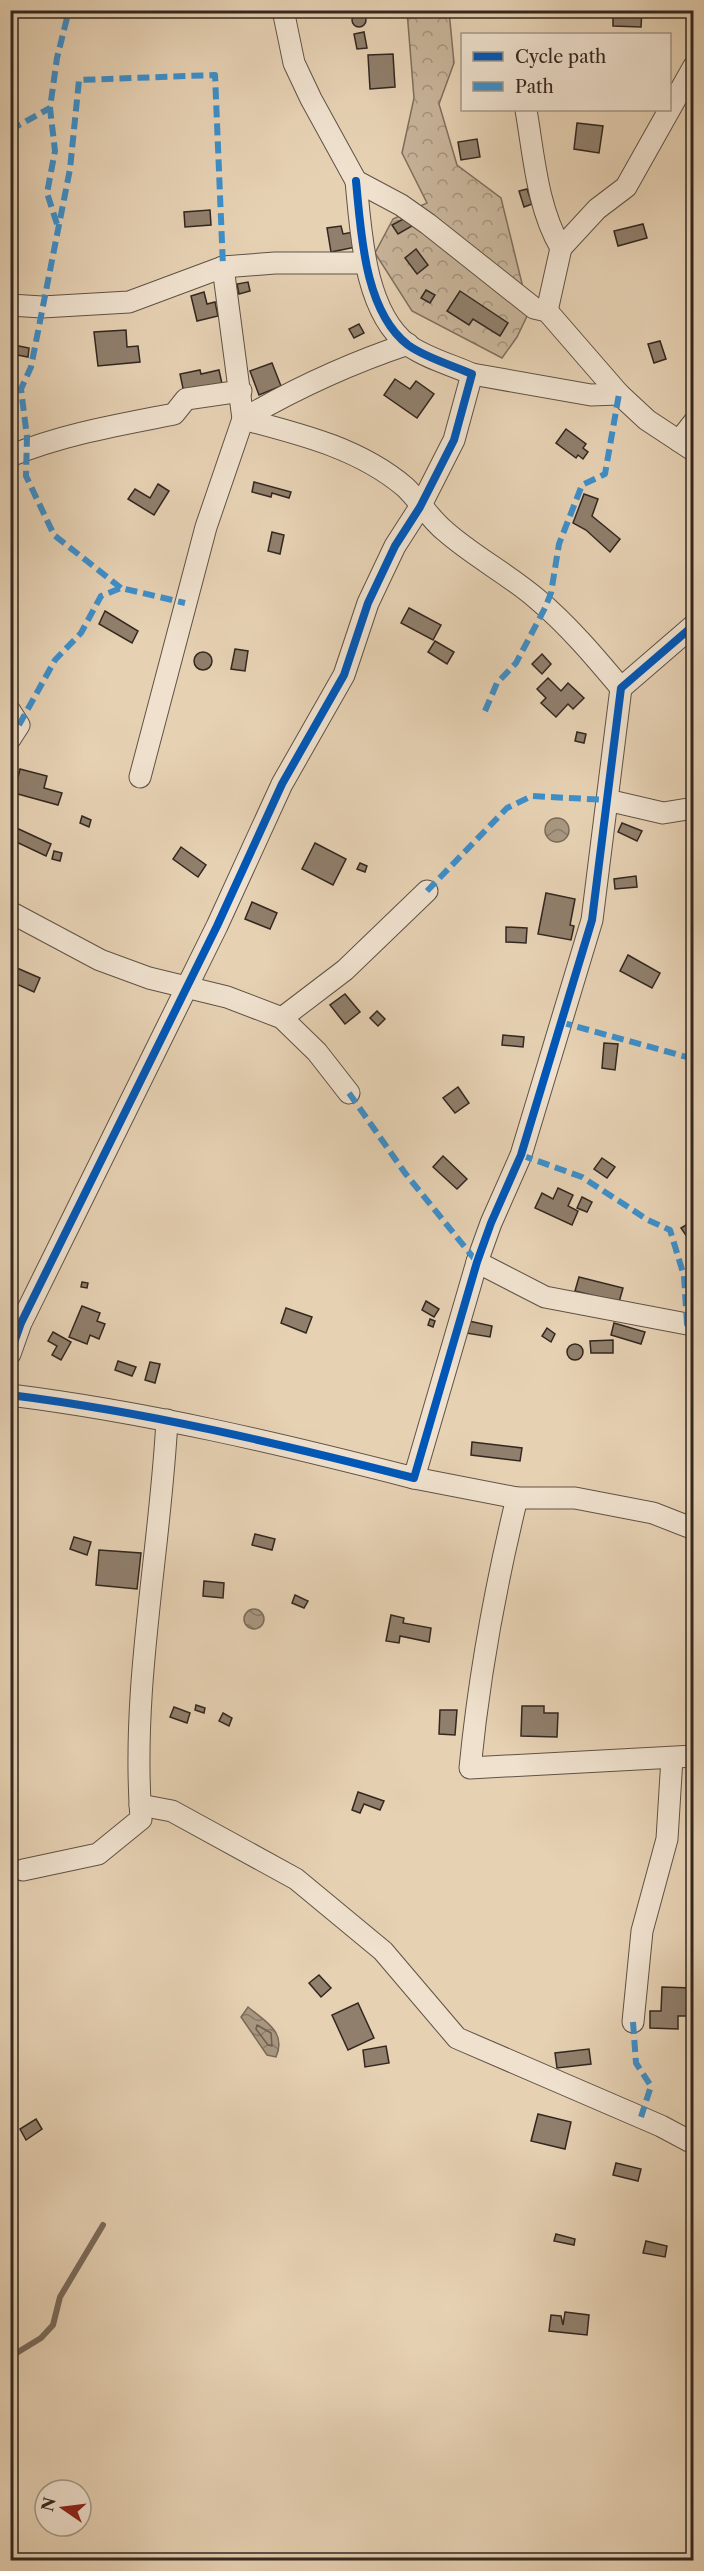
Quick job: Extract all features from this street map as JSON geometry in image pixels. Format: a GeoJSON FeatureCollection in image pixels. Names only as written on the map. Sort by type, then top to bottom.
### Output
{"type":"FeatureCollection","features":[{"type":"Feature","properties":{"kind":"street"},"geometry":{"type":"LineString","coordinates":[[283,10],[294,63],[310,99],[356,181],[365,263],[379,309],[408,344],[472,374],[591,395],[619,394]]}},
{"type":"Feature","properties":{"kind":"street"},"geometry":{"type":"LineString","coordinates":[[671,106],[693,66]]}},
{"type":"Feature","properties":{"kind":"street"},"geometry":{"type":"LineString","coordinates":[[526,111],[538,182],[550,230],[561,248]]}},
{"type":"Feature","properties":{"kind":"street"},"geometry":{"type":"LineString","coordinates":[[548,310],[561,248],[597,209],[626,187],[668,111]]}},
{"type":"Feature","properties":{"kind":"street"},"geometry":{"type":"LineString","coordinates":[[356,181],[410,211],[534,308],[548,310],[619,394],[647,420],[686,446],[693,422]]}},
{"type":"Feature","properties":{"kind":"street"},"geometry":{"type":"LineString","coordinates":[[10,305],[42,307],[129,302],[223,267],[365,263]]}},
{"type":"Feature","properties":{"kind":"street"},"geometry":{"type":"LineString","coordinates":[[140,777],[166,686],[206,527],[243,419],[223,267]]}},
{"type":"Feature","properties":{"kind":"street"},"geometry":{"type":"LineString","coordinates":[[243,419],[291,391],[352,363],[408,344]]}},
{"type":"Feature","properties":{"kind":"street"},"geometry":{"type":"LineString","coordinates":[[10,1354],[26,1312],[187,987],[282,784],[344,675],[368,603],[395,546],[420,507],[453,440],[472,374]]}},
{"type":"Feature","properties":{"kind":"street"},"geometry":{"type":"LineString","coordinates":[[10,456],[48,441],[86,431],[174,414],[186,399],[241,391]]}},
{"type":"Feature","properties":{"kind":"street"},"geometry":{"type":"LineString","coordinates":[[243,419],[328,442],[388,474],[408,489],[420,507],[445,532],[538,600],[586,647],[621,688]]}},
{"type":"Feature","properties":{"kind":"street"},"geometry":{"type":"LineString","coordinates":[[414,1478],[477,1262],[491,1223],[521,1155],[592,920],[621,688],[693,625]]}},
{"type":"Feature","properties":{"kind":"street"},"geometry":{"type":"LineString","coordinates":[[10,711],[19,725],[10,739]]}},
{"type":"Feature","properties":{"kind":"street"},"geometry":{"type":"LineString","coordinates":[[607,800],[663,813],[693,808]]}},
{"type":"Feature","properties":{"kind":"street"},"geometry":{"type":"LineString","coordinates":[[282,1018],[345,970],[426,891]]}},
{"type":"Feature","properties":{"kind":"street"},"geometry":{"type":"LineString","coordinates":[[10,912],[100,960],[227,998],[282,1018],[317,1052],[349,1093]]}},
{"type":"Feature","properties":{"kind":"street"},"geometry":{"type":"LineString","coordinates":[[477,1262],[545,1297],[687,1324]]}},
{"type":"Feature","properties":{"kind":"street"},"geometry":{"type":"LineString","coordinates":[[10,1395],[167,1420],[248,1436],[414,1478],[517,1498],[575,1498],[653,1513],[693,1529]]}},
{"type":"Feature","properties":{"kind":"street"},"geometry":{"type":"LineString","coordinates":[[23,1870],[98,1854],[141,1819],[137,1751],[142,1664],[157,1545],[167,1420]]}},
{"type":"Feature","properties":{"kind":"street"},"geometry":{"type":"LineString","coordinates":[[517,1498],[499,1573],[478,1684],[470,1768],[693,1756]]}},
{"type":"Feature","properties":{"kind":"street"},"geometry":{"type":"LineString","coordinates":[[633,2022],[642,1931],[667,1839],[672,1758]]}},
{"type":"Feature","properties":{"kind":"street"},"geometry":{"type":"LineString","coordinates":[[140,1806],[172,1810],[296,1879],[382,1951],[457,2038],[661,2126],[691,2142]]}},
{"type":"Feature","properties":{"kind":"green space"},"geometry":{"type":"Polygon","coordinates":[[[407,11],[449,11],[454,63],[439,104],[457,165],[501,198],[529,312],[517,337],[502,358],[412,311],[375,253],[393,219],[427,203],[402,153],[414,98],[407,11]]]}},
{"type":"Feature","properties":{"kind":"water"},"geometry":{"type":"Polygon","coordinates":[[[557,818],[562,819],[568,825],[568,835],[562,841],[557,842],[552,841],[546,835],[545,830],[546,825],[552,819],[557,818]]]}},
{"type":"Feature","properties":{"kind":"water"},"geometry":{"type":"Polygon","coordinates":[[[254,1609],[261,1612],[264,1619],[261,1626],[254,1629],[247,1626],[244,1619],[247,1612],[254,1609]]]}},
{"type":"Feature","properties":{"kind":"water"},"geometry":{"type":"Polygon","coordinates":[[[248,2007],[267,2022],[276,2034],[279,2048],[276,2057],[267,2055],[241,2017],[248,2007]]]}},
{"type":"Feature","properties":{"kind":"building"},"geometry":{"type":"Polygon","coordinates":[[[613,10],[642,10],[641,27],[613,26],[613,10]]]}},
{"type":"Feature","properties":{"kind":"building"},"geometry":{"type":"Polygon","coordinates":[[[356,13],[362,13],[366,20],[362,27],[356,27],[352,23],[352,17],[356,13]]]}},
{"type":"Feature","properties":{"kind":"building"},"geometry":{"type":"Polygon","coordinates":[[[364,32],[367,48],[357,49],[354,34],[364,32]]]}},
{"type":"Feature","properties":{"kind":"building"},"geometry":{"type":"Polygon","coordinates":[[[393,54],[395,87],[370,89],[368,55],[393,54]]]}},
{"type":"Feature","properties":{"kind":"building"},"geometry":{"type":"Polygon","coordinates":[[[577,123],[603,126],[599,153],[574,149],[577,123]]]}},
{"type":"Feature","properties":{"kind":"building"},"geometry":{"type":"Polygon","coordinates":[[[477,139],[480,157],[461,160],[458,142],[477,139]]]}},
{"type":"Feature","properties":{"kind":"building"},"geometry":{"type":"Polygon","coordinates":[[[527,189],[532,204],[524,207],[519,191],[527,189]]]}},
{"type":"Feature","properties":{"kind":"building"},"geometry":{"type":"Polygon","coordinates":[[[210,210],[211,225],[185,227],[184,212],[210,210]]]}},
{"type":"Feature","properties":{"kind":"building"},"geometry":{"type":"Polygon","coordinates":[[[407,217],[412,226],[398,234],[392,225],[407,217]]]}},
{"type":"Feature","properties":{"kind":"building"},"geometry":{"type":"Polygon","coordinates":[[[643,224],[647,238],[618,246],[614,231],[643,224]]]}},
{"type":"Feature","properties":{"kind":"building"},"geometry":{"type":"Polygon","coordinates":[[[341,226],[343,234],[354,232],[356,247],[331,252],[327,228],[341,226]]]}},
{"type":"Feature","properties":{"kind":"building"},"geometry":{"type":"Polygon","coordinates":[[[416,249],[428,265],[417,274],[405,258],[416,249]]]}},
{"type":"Feature","properties":{"kind":"building"},"geometry":{"type":"Polygon","coordinates":[[[248,282],[250,291],[239,294],[237,284],[248,282]]]}},
{"type":"Feature","properties":{"kind":"building"},"geometry":{"type":"Polygon","coordinates":[[[426,290],[435,295],[430,303],[421,298],[426,290]]]}},
{"type":"Feature","properties":{"kind":"building"},"geometry":{"type":"Polygon","coordinates":[[[460,291],[508,323],[500,336],[473,319],[469,325],[447,311],[460,291]]]}},
{"type":"Feature","properties":{"kind":"building"},"geometry":{"type":"Polygon","coordinates":[[[204,292],[207,304],[215,302],[218,316],[197,321],[191,296],[204,292]]]}},
{"type":"Feature","properties":{"kind":"building"},"geometry":{"type":"Polygon","coordinates":[[[359,324],[364,333],[354,338],[349,329],[359,324]]]}},
{"type":"Feature","properties":{"kind":"building"},"geometry":{"type":"Polygon","coordinates":[[[126,330],[127,347],[138,346],[140,362],[98,366],[94,332],[126,330]]]}},
{"type":"Feature","properties":{"kind":"building"},"geometry":{"type":"Polygon","coordinates":[[[660,341],[666,359],[654,363],[648,344],[660,341]]]}},
{"type":"Feature","properties":{"kind":"building"},"geometry":{"type":"Polygon","coordinates":[[[14,345],[29,348],[28,357],[12,354],[14,345]]]}},
{"type":"Feature","properties":{"kind":"building"},"geometry":{"type":"Polygon","coordinates":[[[272,363],[281,386],[259,395],[250,371],[272,363]]]}},
{"type":"Feature","properties":{"kind":"building"},"geometry":{"type":"Polygon","coordinates":[[[200,370],[201,374],[219,370],[222,384],[184,393],[180,374],[200,370]]]}},
{"type":"Feature","properties":{"kind":"building"},"geometry":{"type":"Polygon","coordinates":[[[395,379],[410,389],[416,381],[434,394],[417,418],[384,395],[395,379]]]}},
{"type":"Feature","properties":{"kind":"building"},"geometry":{"type":"Polygon","coordinates":[[[566,429],[586,444],[583,448],[588,452],[583,459],[578,455],[576,458],[556,443],[566,429]]]}},
{"type":"Feature","properties":{"kind":"building"},"geometry":{"type":"Polygon","coordinates":[[[254,482],[291,492],[289,498],[272,493],[271,497],[252,492],[254,482]]]}},
{"type":"Feature","properties":{"kind":"building"},"geometry":{"type":"Polygon","coordinates":[[[158,484],[169,491],[154,515],[128,499],[135,489],[150,498],[158,484]]]}},
{"type":"Feature","properties":{"kind":"building"},"geometry":{"type":"Polygon","coordinates":[[[584,494],[598,499],[592,516],[620,539],[610,552],[586,530],[573,523],[584,494]]]}},
{"type":"Feature","properties":{"kind":"building"},"geometry":{"type":"Polygon","coordinates":[[[272,532],[284,535],[280,554],[268,551],[272,532]]]}},
{"type":"Feature","properties":{"kind":"building"},"geometry":{"type":"Polygon","coordinates":[[[409,608],[441,625],[433,640],[401,623],[409,608]]]}},
{"type":"Feature","properties":{"kind":"building"},"geometry":{"type":"Polygon","coordinates":[[[105,611],[138,631],[132,643],[99,624],[105,611]]]}},
{"type":"Feature","properties":{"kind":"building"},"geometry":{"type":"Polygon","coordinates":[[[435,641],[454,652],[447,664],[428,652],[435,641]]]}},
{"type":"Feature","properties":{"kind":"building"},"geometry":{"type":"Polygon","coordinates":[[[235,649],[248,651],[245,671],[231,669],[235,649]]]}},
{"type":"Feature","properties":{"kind":"building"},"geometry":{"type":"Polygon","coordinates":[[[199,652],[207,652],[212,657],[210,668],[199,670],[194,665],[194,657],[199,652]]]}},
{"type":"Feature","properties":{"kind":"building"},"geometry":{"type":"Polygon","coordinates":[[[542,654],[551,664],[542,674],[532,664],[542,654]]]}},
{"type":"Feature","properties":{"kind":"building"},"geometry":{"type":"Polygon","coordinates":[[[548,678],[561,691],[568,683],[584,698],[573,709],[568,704],[556,717],[541,703],[546,698],[537,689],[548,678]]]}},
{"type":"Feature","properties":{"kind":"building"},"geometry":{"type":"Polygon","coordinates":[[[577,732],[586,734],[584,743],[575,741],[577,732]]]}},
{"type":"Feature","properties":{"kind":"building"},"geometry":{"type":"Polygon","coordinates":[[[20,769],[47,776],[44,788],[62,793],[58,805],[14,793],[20,769]]]}},
{"type":"Feature","properties":{"kind":"building"},"geometry":{"type":"Polygon","coordinates":[[[82,816],[91,820],[89,827],[80,823],[82,816]]]}},
{"type":"Feature","properties":{"kind":"building"},"geometry":{"type":"Polygon","coordinates":[[[622,823],[642,831],[637,841],[618,832],[622,823]]]}},
{"type":"Feature","properties":{"kind":"building"},"geometry":{"type":"Polygon","coordinates":[[[10,825],[51,844],[46,856],[10,839],[10,825]]]}},
{"type":"Feature","properties":{"kind":"building"},"geometry":{"type":"Polygon","coordinates":[[[315,843],[346,859],[333,885],[302,869],[315,843]]]}},
{"type":"Feature","properties":{"kind":"building"},"geometry":{"type":"Polygon","coordinates":[[[181,847],[206,865],[198,877],[173,859],[181,847]]]}},
{"type":"Feature","properties":{"kind":"building"},"geometry":{"type":"Polygon","coordinates":[[[54,851],[62,853],[60,861],[52,859],[54,851]]]}},
{"type":"Feature","properties":{"kind":"building"},"geometry":{"type":"Polygon","coordinates":[[[360,863],[367,866],[365,872],[357,869],[360,863]]]}},
{"type":"Feature","properties":{"kind":"building"},"geometry":{"type":"Polygon","coordinates":[[[636,876],[637,887],[615,889],[614,879],[636,876]]]}},
{"type":"Feature","properties":{"kind":"building"},"geometry":{"type":"Polygon","coordinates":[[[546,893],[575,899],[570,925],[574,926],[571,940],[538,934],[546,893]]]}},
{"type":"Feature","properties":{"kind":"building"},"geometry":{"type":"Polygon","coordinates":[[[252,902],[277,913],[270,929],[245,919],[252,902]]]}},
{"type":"Feature","properties":{"kind":"building"},"geometry":{"type":"Polygon","coordinates":[[[506,927],[527,928],[526,943],[506,942],[506,927]]]}},
{"type":"Feature","properties":{"kind":"building"},"geometry":{"type":"Polygon","coordinates":[[[628,955],[660,973],[652,988],[620,971],[628,955]]]}},
{"type":"Feature","properties":{"kind":"building"},"geometry":{"type":"Polygon","coordinates":[[[10,965],[40,978],[34,992],[10,981],[10,965]]]}},
{"type":"Feature","properties":{"kind":"building"},"geometry":{"type":"Polygon","coordinates":[[[345,994],[360,1012],[345,1024],[330,1005],[345,994]]]}},
{"type":"Feature","properties":{"kind":"building"},"geometry":{"type":"Polygon","coordinates":[[[377,1011],[385,1019],[378,1026],[370,1018],[377,1011]]]}},
{"type":"Feature","properties":{"kind":"building"},"geometry":{"type":"Polygon","coordinates":[[[503,1035],[524,1037],[523,1047],[502,1045],[503,1035]]]}},
{"type":"Feature","properties":{"kind":"building"},"geometry":{"type":"Polygon","coordinates":[[[604,1043],[618,1044],[615,1070],[602,1068],[604,1043]]]}},
{"type":"Feature","properties":{"kind":"building"},"geometry":{"type":"Polygon","coordinates":[[[458,1087],[469,1103],[455,1113],[443,1098],[458,1087]]]}},
{"type":"Feature","properties":{"kind":"building"},"geometry":{"type":"Polygon","coordinates":[[[443,1156],[467,1179],[457,1189],[433,1167],[443,1156]]]}},
{"type":"Feature","properties":{"kind":"building"},"geometry":{"type":"Polygon","coordinates":[[[602,1158],[615,1167],[607,1178],[594,1169],[602,1158]]]}},
{"type":"Feature","properties":{"kind":"building"},"geometry":{"type":"Polygon","coordinates":[[[558,1188],[573,1195],[568,1206],[578,1211],[572,1225],[535,1208],[542,1193],[553,1199],[558,1188]]]}},
{"type":"Feature","properties":{"kind":"building"},"geometry":{"type":"Polygon","coordinates":[[[582,1197],[592,1202],[587,1212],[577,1208],[582,1197]]]}},
{"type":"Feature","properties":{"kind":"building"},"geometry":{"type":"Polygon","coordinates":[[[694,1220],[694,1247],[681,1228],[694,1220]]]}},
{"type":"Feature","properties":{"kind":"building"},"geometry":{"type":"Polygon","coordinates":[[[579,1277],[623,1288],[619,1302],[575,1291],[579,1277]]]}},
{"type":"Feature","properties":{"kind":"building"},"geometry":{"type":"Polygon","coordinates":[[[82,1282],[88,1283],[87,1288],[81,1287],[82,1282]]]}},
{"type":"Feature","properties":{"kind":"building"},"geometry":{"type":"Polygon","coordinates":[[[426,1301],[439,1309],[434,1317],[422,1310],[426,1301]]]}},
{"type":"Feature","properties":{"kind":"building"},"geometry":{"type":"Polygon","coordinates":[[[82,1306],[100,1313],[97,1321],[105,1324],[99,1339],[90,1335],[87,1344],[69,1337],[82,1306]]]}},
{"type":"Feature","properties":{"kind":"building"},"geometry":{"type":"Polygon","coordinates":[[[286,1308],[312,1317],[306,1333],[281,1323],[286,1308]]]}},
{"type":"Feature","properties":{"kind":"building"},"geometry":{"type":"Polygon","coordinates":[[[430,1319],[435,1321],[433,1327],[428,1325],[430,1319]]]}},
{"type":"Feature","properties":{"kind":"building"},"geometry":{"type":"Polygon","coordinates":[[[469,1321],[492,1326],[490,1337],[466,1333],[469,1321]]]}},
{"type":"Feature","properties":{"kind":"building"},"geometry":{"type":"Polygon","coordinates":[[[614,1323],[645,1332],[641,1344],[611,1335],[614,1323]]]}},
{"type":"Feature","properties":{"kind":"building"},"geometry":{"type":"Polygon","coordinates":[[[547,1328],[555,1334],[551,1342],[542,1336],[547,1328]]]}},
{"type":"Feature","properties":{"kind":"building"},"geometry":{"type":"Polygon","coordinates":[[[53,1332],[71,1342],[61,1360],[52,1355],[57,1346],[48,1341],[53,1332]]]}},
{"type":"Feature","properties":{"kind":"building"},"geometry":{"type":"Polygon","coordinates":[[[613,1340],[613,1353],[591,1353],[590,1341],[613,1340]]]}},
{"type":"Feature","properties":{"kind":"building"},"geometry":{"type":"Polygon","coordinates":[[[575,1344],[581,1346],[583,1352],[581,1358],[575,1360],[569,1358],[567,1352],[569,1346],[575,1344]]]}},
{"type":"Feature","properties":{"kind":"building"},"geometry":{"type":"Polygon","coordinates":[[[118,1361],[136,1367],[132,1376],[115,1370],[118,1361]]]}},
{"type":"Feature","properties":{"kind":"building"},"geometry":{"type":"Polygon","coordinates":[[[150,1362],[160,1364],[155,1383],[145,1380],[150,1362]]]}},
{"type":"Feature","properties":{"kind":"building"},"geometry":{"type":"Polygon","coordinates":[[[472,1442],[522,1448],[520,1461],[471,1455],[472,1442]]]}},
{"type":"Feature","properties":{"kind":"building"},"geometry":{"type":"Polygon","coordinates":[[[10,1512],[16,1515],[11,1528],[10,1528],[10,1512]]]}},
{"type":"Feature","properties":{"kind":"building"},"geometry":{"type":"Polygon","coordinates":[[[255,1534],[275,1539],[272,1550],[252,1545],[255,1534]]]}},
{"type":"Feature","properties":{"kind":"building"},"geometry":{"type":"Polygon","coordinates":[[[74,1537],[91,1542],[87,1555],[70,1549],[74,1537]]]}},
{"type":"Feature","properties":{"kind":"building"},"geometry":{"type":"Polygon","coordinates":[[[99,1550],[141,1553],[137,1589],[96,1585],[99,1550]]]}},
{"type":"Feature","properties":{"kind":"building"},"geometry":{"type":"Polygon","coordinates":[[[204,1581],[224,1583],[223,1598],[203,1596],[204,1581]]]}},
{"type":"Feature","properties":{"kind":"building"},"geometry":{"type":"Polygon","coordinates":[[[295,1595],[308,1601],[304,1608],[292,1603],[295,1595]]]}},
{"type":"Feature","properties":{"kind":"building"},"geometry":{"type":"Polygon","coordinates":[[[391,1615],[404,1618],[403,1623],[431,1628],[429,1642],[400,1636],[399,1643],[386,1641],[391,1615]]]}},
{"type":"Feature","properties":{"kind":"building"},"geometry":{"type":"Polygon","coordinates":[[[196,1705],[205,1708],[204,1713],[195,1710],[196,1705]]]}},
{"type":"Feature","properties":{"kind":"building"},"geometry":{"type":"Polygon","coordinates":[[[522,1706],[544,1706],[544,1713],[558,1713],[557,1737],[521,1736],[522,1706]]]}},
{"type":"Feature","properties":{"kind":"building"},"geometry":{"type":"Polygon","coordinates":[[[174,1707],[190,1713],[187,1723],[170,1717],[174,1707]]]}},
{"type":"Feature","properties":{"kind":"building"},"geometry":{"type":"Polygon","coordinates":[[[440,1710],[457,1710],[455,1735],[439,1734],[440,1710]]]}},
{"type":"Feature","properties":{"kind":"building"},"geometry":{"type":"Polygon","coordinates":[[[223,1713],[232,1718],[229,1726],[219,1721],[223,1713]]]}},
{"type":"Feature","properties":{"kind":"building"},"geometry":{"type":"Polygon","coordinates":[[[358,1792],[384,1801],[380,1810],[364,1804],[360,1813],[352,1810],[358,1792]]]}},
{"type":"Feature","properties":{"kind":"building"},"geometry":{"type":"Polygon","coordinates":[[[319,1975],[331,1988],[321,1997],[309,1983],[319,1975]]]}},
{"type":"Feature","properties":{"kind":"building"},"geometry":{"type":"Polygon","coordinates":[[[662,1987],[692,1988],[694,2016],[678,2016],[678,2029],[650,2028],[650,2011],[661,2011],[662,1987]]]}},
{"type":"Feature","properties":{"kind":"building"},"geometry":{"type":"Polygon","coordinates":[[[358,2003],[374,2038],[348,2050],[332,2015],[358,2003]]]}},
{"type":"Feature","properties":{"kind":"building"},"geometry":{"type":"Polygon","coordinates":[[[386,2046],[389,2063],[365,2067],[363,2050],[386,2046]]]}},
{"type":"Feature","properties":{"kind":"building"},"geometry":{"type":"Polygon","coordinates":[[[589,2049],[591,2064],[557,2068],[555,2053],[589,2049]]]}},
{"type":"Feature","properties":{"kind":"building"},"geometry":{"type":"Polygon","coordinates":[[[538,2114],[571,2122],[565,2149],[531,2141],[538,2114]]]}},
{"type":"Feature","properties":{"kind":"building"},"geometry":{"type":"Polygon","coordinates":[[[36,2119],[42,2129],[26,2140],[20,2129],[36,2119]]]}},
{"type":"Feature","properties":{"kind":"building"},"geometry":{"type":"Polygon","coordinates":[[[616,2163],[641,2169],[638,2181],[613,2175],[616,2163]]]}},
{"type":"Feature","properties":{"kind":"building"},"geometry":{"type":"Polygon","coordinates":[[[556,2234],[575,2239],[574,2245],[554,2241],[556,2234]]]}},
{"type":"Feature","properties":{"kind":"building"},"geometry":{"type":"Polygon","coordinates":[[[646,2241],[667,2246],[665,2257],[643,2253],[646,2241]]]}},
{"type":"Feature","properties":{"kind":"building"},"geometry":{"type":"Polygon","coordinates":[[[565,2312],[589,2315],[587,2335],[549,2331],[551,2315],[561,2316],[563,2325],[565,2312]]]}},
{"type":"Feature","properties":{"kind":"waterway"},"geometry":{"type":"LineString","coordinates":[[10,2357],[41,2338],[53,2325],[60,2297],[103,2225]]}},
{"type":"Feature","properties":{"kind":"marked path"},"geometry":{"type":"LineString","coordinates":[[57,224],[47,193],[55,151],[50,108],[57,58],[69,10]]}},
{"type":"Feature","properties":{"kind":"marked path"},"geometry":{"type":"LineString","coordinates":[[121,588],[54,535],[26,476],[27,437],[21,389],[31,367],[70,169],[79,80],[215,75],[223,267]]}},
{"type":"Feature","properties":{"kind":"marked path"},"geometry":{"type":"LineString","coordinates":[[10,130],[50,108]]}},
{"type":"Feature","properties":{"kind":"marked path"},"geometry":{"type":"LineString","coordinates":[[485,711],[497,683],[516,663],[545,608],[551,593],[559,544],[582,485],[605,474],[619,394]]}},
{"type":"Feature","properties":{"kind":"marked path"},"geometry":{"type":"LineString","coordinates":[[19,725],[55,660],[81,633],[101,596],[121,588],[185,603]]}},
{"type":"Feature","properties":{"kind":"marked path"},"geometry":{"type":"LineString","coordinates":[[427,891],[507,808],[532,796],[607,800]]}},
{"type":"Feature","properties":{"kind":"marked path"},"geometry":{"type":"LineString","coordinates":[[560,1022],[694,1059]]}},
{"type":"Feature","properties":{"kind":"marked path"},"geometry":{"type":"LineString","coordinates":[[349,1093],[405,1173],[477,1262]]}},
{"type":"Feature","properties":{"kind":"marked path"},"geometry":{"type":"LineString","coordinates":[[521,1155],[582,1177],[648,1220],[670,1230],[684,1276],[687,1324],[694,1325]]}},
{"type":"Feature","properties":{"kind":"marked path"},"geometry":{"type":"LineString","coordinates":[[633,2022],[636,2063],[651,2086],[641,2117]]}},
{"type":"Feature","properties":{"kind":"cycle path"},"geometry":{"type":"LineString","coordinates":[[10,1354],[21,1323],[217,926],[282,784],[344,675],[368,603],[395,546],[420,507],[454,440],[472,374],[415,350],[393,330],[382,312],[367,269],[356,181]]}},
{"type":"Feature","properties":{"kind":"cycle path"},"geometry":{"type":"LineString","coordinates":[[10,1395],[112,1410],[214,1430],[414,1478],[477,1262],[491,1223],[521,1155],[592,920],[621,688],[694,625]]}}]}
